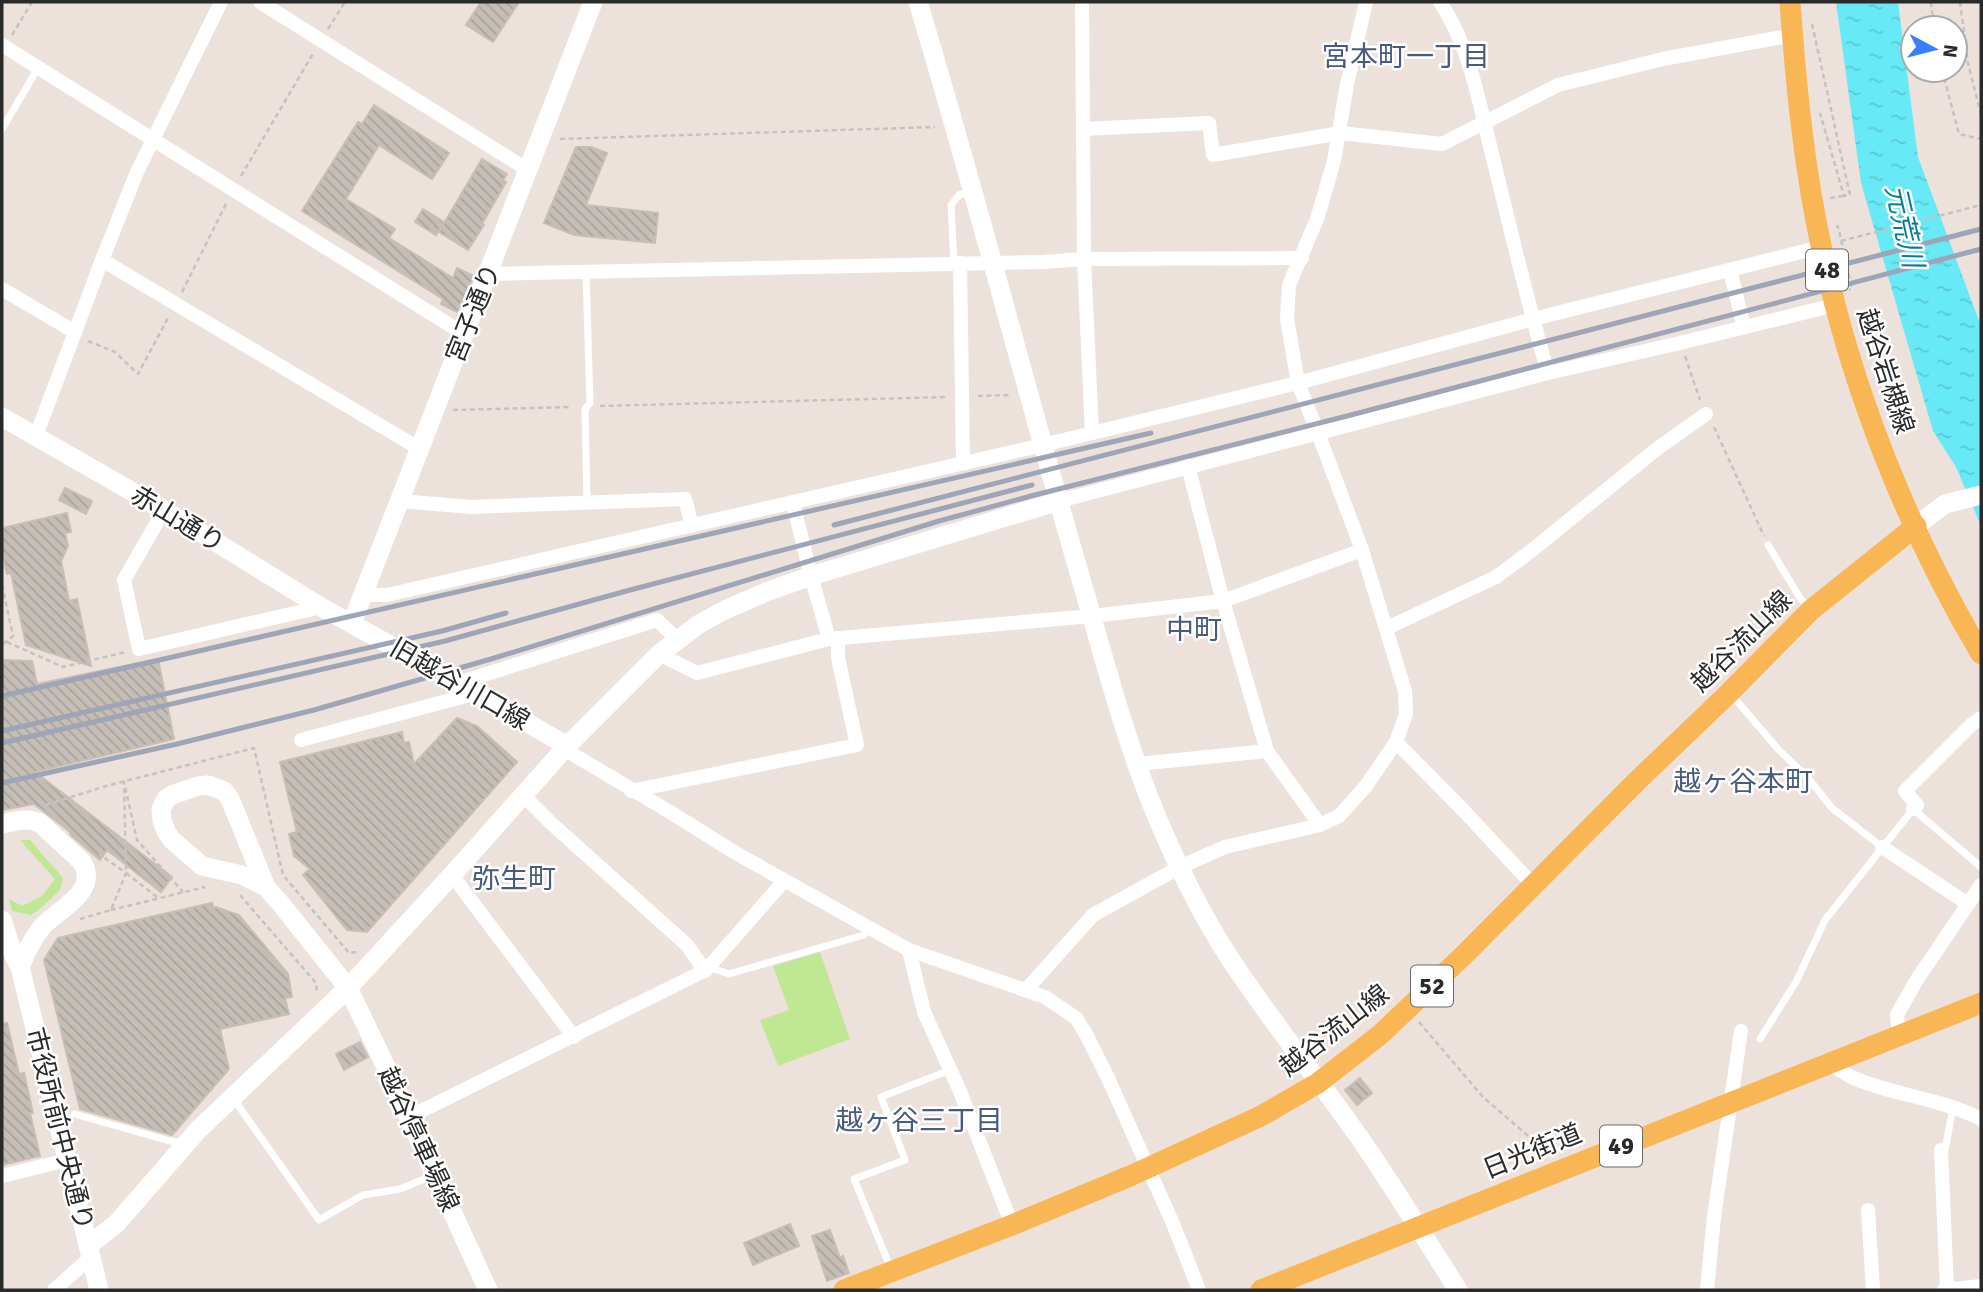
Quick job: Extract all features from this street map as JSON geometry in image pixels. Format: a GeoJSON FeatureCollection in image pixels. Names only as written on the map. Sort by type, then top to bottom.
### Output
{"type":"FeatureCollection","features":[{"type":"Feature","properties":{"kind":"main road","name":"越谷岩槻線"},"geometry":{"type":"LineString","coordinates":[[1790,2],[1803,139],[1831,244],[1835,305],[1881,446],[1926,551],[1981,654]]}},
{"type":"Feature","properties":{"kind":"main road","name":"越谷流山線"},"geometry":{"type":"LineString","coordinates":[[844,1290],[1012,1225],[1148,1168],[1269,1112],[1318,1083],[1381,1034],[1466,953],[1811,610],[1916,526]]}},
{"type":"Feature","properties":{"kind":"main road","name":"日光街道"},"geometry":{"type":"LineString","coordinates":[[1261,1290],[1981,1003]]}},
{"type":"Feature","properties":{"kind":"street"},"geometry":{"type":"LineString","coordinates":[[36,436],[137,172],[220,2]]}},
{"type":"Feature","properties":{"kind":"street"},"geometry":{"type":"LineString","coordinates":[[260,2],[528,170]]}},
{"type":"Feature","properties":{"kind":"street","name":"宮子通り"},"geometry":{"type":"LineString","coordinates":[[352,624],[593,2]]}},
{"type":"Feature","properties":{"kind":"street"},"geometry":{"type":"LineString","coordinates":[[918,2],[956,125],[972,192],[1092,616],[1150,801],[1180,867],[1228,956],[1366,1147],[1458,1290]]}},
{"type":"Feature","properties":{"kind":"street"},"geometry":{"type":"LineString","coordinates":[[1082,2],[1084,259],[1092,433]]}},
{"type":"Feature","properties":{"kind":"street"},"geometry":{"type":"LineString","coordinates":[[1026,990],[1093,915],[1180,867],[1224,847],[1320,825],[1339,816],[1366,786],[1396,742],[1406,714],[1405,691],[1362,550],[1298,383],[1287,319],[1289,285],[1317,219],[1334,161],[1347,85],[1366,2]]}},
{"type":"Feature","properties":{"kind":"street"},"geometry":{"type":"LineString","coordinates":[[1440,2],[1466,56],[1548,373]]}},
{"type":"Feature","properties":{"kind":"street"},"geometry":{"type":"LineString","coordinates":[[1083,129],[1209,123],[1213,155],[1340,132],[1442,144],[1558,85],[1663,59],[1793,35]]}},
{"type":"Feature","properties":{"kind":"street"},"geometry":{"type":"LineString","coordinates":[[3,46],[464,334]]}},
{"type":"Feature","properties":{"kind":"street"},"geometry":{"type":"LineString","coordinates":[[363,595],[387,595],[1043,445],[1298,383],[1532,319],[1831,244]]}},
{"type":"Feature","properties":{"kind":"street"},"geometry":{"type":"LineString","coordinates":[[489,275],[1084,259],[1302,258]]}},
{"type":"Feature","properties":{"kind":"street"},"geometry":{"type":"LineString","coordinates":[[102,260],[420,449]]}},
{"type":"Feature","properties":{"kind":"street"},"geometry":{"type":"LineString","coordinates":[[957,263],[964,463]]}},
{"type":"Feature","properties":{"kind":"street"},"geometry":{"type":"LineString","coordinates":[[1730,270],[1744,327]]}},
{"type":"Feature","properties":{"kind":"street"},"geometry":{"type":"LineString","coordinates":[[2,289],[74,333]]}},
{"type":"Feature","properties":{"kind":"street"},"geometry":{"type":"LineString","coordinates":[[54,1290],[187,1143],[348,988],[565,747],[659,654],[699,624],[766,592],[811,576],[1059,501],[1548,373],[1835,305]]}},
{"type":"Feature","properties":{"kind":"street"},"geometry":{"type":"LineString","coordinates":[[1387,628],[1496,577],[1658,447],[1706,414]]}},
{"type":"Feature","properties":{"kind":"street","name":"赤山通り"},"geometry":{"type":"LineString","coordinates":[[2,417],[164,510],[352,624]]}},
{"type":"Feature","properties":{"kind":"street"},"geometry":{"type":"LineString","coordinates":[[1188,466],[1223,601],[1267,751],[1320,825]]}},
{"type":"Feature","properties":{"kind":"street"},"geometry":{"type":"LineString","coordinates":[[1916,526],[1935,510],[1954,501],[1981,495]]}},
{"type":"Feature","properties":{"kind":"street"},"geometry":{"type":"LineString","coordinates":[[400,501],[471,507],[685,499],[692,526]]}},
{"type":"Feature","properties":{"kind":"street"},"geometry":{"type":"LineString","coordinates":[[631,791],[857,745],[834,639],[811,576],[793,503]]}},
{"type":"Feature","properties":{"kind":"street"},"geometry":{"type":"LineString","coordinates":[[164,510],[124,580],[139,649],[321,607]]}},
{"type":"Feature","properties":{"kind":"street"},"geometry":{"type":"LineString","coordinates":[[659,654],[697,673],[834,639],[1092,616],[1223,601],[1362,550]]}},
{"type":"Feature","properties":{"kind":"street"},"geometry":{"type":"LineString","coordinates":[[458,682],[657,620],[678,640]]}},
{"type":"Feature","properties":{"kind":"street","name":"旧越谷川口線"},"geometry":{"type":"LineString","coordinates":[[352,624],[458,682],[565,747]]}},
{"type":"Feature","properties":{"kind":"street"},"geometry":{"type":"LineString","coordinates":[[301,740],[477,693]]}},
{"type":"Feature","properties":{"kind":"street"},"geometry":{"type":"LineString","coordinates":[[1913,809],[1917,805],[1905,791],[1981,718]]}},
{"type":"Feature","properties":{"kind":"street"},"geometry":{"type":"LineString","coordinates":[[1396,742],[1533,885]]}},
{"type":"Feature","properties":{"kind":"street"},"geometry":{"type":"LineString","coordinates":[[565,747],[631,791],[734,852],[909,950],[1045,997],[1076,1018],[1108,1078],[1199,1290]]}},
{"type":"Feature","properties":{"kind":"street"},"geometry":{"type":"LineString","coordinates":[[1138,764],[1267,751]]}},
{"type":"Feature","properties":{"kind":"street"},"geometry":{"type":"LineString","coordinates":[[198,786],[216,787],[224,791],[230,799],[265,887],[243,875],[218,877],[172,841],[162,821],[161,809],[166,799],[198,786]]}},
{"type":"Feature","properties":{"kind":"street"},"geometry":{"type":"LineString","coordinates":[[523,795],[687,945],[707,969]]}},
{"type":"Feature","properties":{"kind":"street"},"geometry":{"type":"LineString","coordinates":[[2,824],[24,819],[40,822],[87,870],[87,881],[82,891],[42,927],[20,967]]}},
{"type":"Feature","properties":{"kind":"street"},"geometry":{"type":"LineString","coordinates":[[218,877],[239,855],[243,848],[244,833]]}},
{"type":"Feature","properties":{"kind":"street"},"geometry":{"type":"LineString","coordinates":[[1882,847],[1968,904]]}},
{"type":"Feature","properties":{"kind":"street"},"geometry":{"type":"LineString","coordinates":[[452,875],[574,1037]]}},
{"type":"Feature","properties":{"kind":"street"},"geometry":{"type":"LineString","coordinates":[[409,1117],[707,969],[784,881]]}},
{"type":"Feature","properties":{"kind":"street"},"geometry":{"type":"LineString","coordinates":[[1899,1036],[1897,1015],[1916,981],[1981,885]]}},
{"type":"Feature","properties":{"kind":"street","name":"越谷停車場線"},"geometry":{"type":"LineString","coordinates":[[265,887],[348,988],[488,1290]]}},
{"type":"Feature","properties":{"kind":"street"},"geometry":{"type":"LineString","coordinates":[[2,922],[10,928],[20,930],[42,927]]}},
{"type":"Feature","properties":{"kind":"street","name":"市役所前中央通り"},"geometry":{"type":"LineString","coordinates":[[2,922],[13,956],[20,967],[99,1290]]}},
{"type":"Feature","properties":{"kind":"street"},"geometry":{"type":"LineString","coordinates":[[909,950],[924,1012],[1012,1225]]}},
{"type":"Feature","properties":{"kind":"street"},"geometry":{"type":"LineString","coordinates":[[1707,1290],[1713,1217],[1741,1031]]}},
{"type":"Feature","properties":{"kind":"street"},"geometry":{"type":"LineString","coordinates":[[1830,1064],[1852,1077],[1953,1107],[1981,1119]]}},
{"type":"Feature","properties":{"kind":"street"},"geometry":{"type":"LineString","coordinates":[[1941,1150],[1946,1290],[1981,1286]]}},
{"type":"Feature","properties":{"kind":"street"},"geometry":{"type":"LineString","coordinates":[[2,1175],[66,1160]]}},
{"type":"Feature","properties":{"kind":"street"},"geometry":{"type":"LineString","coordinates":[[1868,1210],[1873,1290]]}},
{"type":"Feature","properties":{"kind":"lane"},"geometry":{"type":"LineString","coordinates":[[2,129],[38,67]]}},
{"type":"Feature","properties":{"kind":"lane"},"geometry":{"type":"LineString","coordinates":[[957,263],[951,205],[959,195],[972,192]]}},
{"type":"Feature","properties":{"kind":"lane"},"geometry":{"type":"LineString","coordinates":[[586,272],[590,402],[585,409],[587,502]]}},
{"type":"Feature","properties":{"kind":"lane"},"geometry":{"type":"LineString","coordinates":[[1768,545],[1800,598],[1811,610]]}},
{"type":"Feature","properties":{"kind":"lane"},"geometry":{"type":"LineString","coordinates":[[1729,693],[1808,778],[1832,808],[1882,847]]}},
{"type":"Feature","properties":{"kind":"lane"},"geometry":{"type":"LineString","coordinates":[[1760,1039],[1796,982],[1825,920],[1913,809],[1981,867]]}},
{"type":"Feature","properties":{"kind":"lane"},"geometry":{"type":"LineString","coordinates":[[707,969],[729,974],[864,935],[867,927]]}},
{"type":"Feature","properties":{"kind":"lane"},"geometry":{"type":"LineString","coordinates":[[891,1271],[854,1179],[905,1160],[881,1097],[950,1070]]}},
{"type":"Feature","properties":{"kind":"lane"},"geometry":{"type":"LineString","coordinates":[[233,1097],[318,1220],[363,1195],[400,1189],[435,1174]]}},
{"type":"Feature","properties":{"kind":"lane"},"geometry":{"type":"LineString","coordinates":[[1941,1150],[1945,1150],[1953,1107]]}},
{"type":"Feature","properties":{"kind":"lane"},"geometry":{"type":"LineString","coordinates":[[74,1114],[170,1141],[187,1143]]}},
{"type":"Feature","properties":{"kind":"path"},"geometry":{"type":"LineString","coordinates":[[3,46],[32,2]]}},
{"type":"Feature","properties":{"kind":"path"},"geometry":{"type":"LineString","coordinates":[[74,333],[115,352],[138,374],[233,189],[345,2]]}},
{"type":"Feature","properties":{"kind":"path"},"geometry":{"type":"LineString","coordinates":[[1960,2],[1968,63],[1981,115]]}},
{"type":"Feature","properties":{"kind":"path"},"geometry":{"type":"LineString","coordinates":[[1811,22],[1850,195],[1833,198]]}},
{"type":"Feature","properties":{"kind":"path"},"geometry":{"type":"LineString","coordinates":[[1946,84],[1959,134],[1981,139]]}},
{"type":"Feature","properties":{"kind":"path"},"geometry":{"type":"LineString","coordinates":[[1817,126],[1816,114],[1821,112],[1844,196]]}},
{"type":"Feature","properties":{"kind":"path"},"geometry":{"type":"LineString","coordinates":[[550,139],[938,127]]}},
{"type":"Feature","properties":{"kind":"path"},"geometry":{"type":"LineString","coordinates":[[1831,244],[1981,205]]}},
{"type":"Feature","properties":{"kind":"path"},"geometry":{"type":"LineString","coordinates":[[1680,343],[1706,414],[1768,545]]}},
{"type":"Feature","properties":{"kind":"path"},"geometry":{"type":"LineString","coordinates":[[450,410],[1012,396]]}},
{"type":"Feature","properties":{"kind":"path"},"geometry":{"type":"LineString","coordinates":[[2,585],[13,636],[2,645]]}},
{"type":"Feature","properties":{"kind":"path"},"geometry":{"type":"LineString","coordinates":[[7,642],[63,667],[139,649]]}},
{"type":"Feature","properties":{"kind":"path"},"geometry":{"type":"LineString","coordinates":[[111,910],[127,873],[124,782],[136,839],[183,892]]}},
{"type":"Feature","properties":{"kind":"path"},"geometry":{"type":"LineString","coordinates":[[96,852],[159,898]]}},
{"type":"Feature","properties":{"kind":"path"},"geometry":{"type":"LineString","coordinates":[[70,922],[183,892],[218,877]]}},
{"type":"Feature","properties":{"kind":"path"},"geometry":{"type":"LineString","coordinates":[[236,890],[316,983],[318,1001]]}},
{"type":"Feature","properties":{"kind":"path"},"geometry":{"type":"LineString","coordinates":[[1408,1008],[1483,1097],[1553,1157]]}},
{"type":"Feature","properties":{"kind":"green space"},"geometry":{"type":"Polygon","coordinates":[[[20,840],[30,840],[63,878],[60,890],[31,915],[12,911],[9,899],[22,906],[42,896],[55,879],[20,840]]]}},
{"type":"Feature","properties":{"kind":"green space"},"geometry":{"type":"Polygon","coordinates":[[[820,952],[850,1039],[778,1066],[760,1020],[789,1010],[773,966],[820,952]]]}},
{"type":"Feature","properties":{"kind":"water","name":"元荒川"},"geometry":{"type":"Polygon","coordinates":[[[1836,2],[1898,2],[1899,84],[1909,84],[1918,157],[1981,326],[1981,526],[1956,467],[1933,431],[1861,183],[1836,2]]]}},
{"type":"Feature","properties":{"kind":"building"},"geometry":{"type":"Polygon","coordinates":[[[481,2],[519,2],[493,42],[466,25],[481,2]]]}},
{"type":"Feature","properties":{"kind":"building"},"geometry":{"type":"Polygon","coordinates":[[[374,105],[449,153],[432,179],[379,145],[346,199],[395,229],[389,238],[453,278],[457,268],[474,276],[457,312],[441,304],[443,299],[302,211],[358,122],[362,124],[374,105]]]}},
{"type":"Feature","properties":{"kind":"building"},"geometry":{"type":"Polygon","coordinates":[[[576,147],[591,147],[607,153],[586,205],[658,213],[655,243],[574,235],[544,223],[576,147]]]}},
{"type":"Feature","properties":{"kind":"building"},"geometry":{"type":"Polygon","coordinates":[[[482,159],[507,174],[503,180],[506,182],[468,250],[439,232],[482,159]]]}},
{"type":"Feature","properties":{"kind":"building"},"geometry":{"type":"Polygon","coordinates":[[[423,209],[444,222],[436,235],[415,222],[423,209]]]}},
{"type":"Feature","properties":{"kind":"building"},"geometry":{"type":"Polygon","coordinates":[[[65,488],[92,501],[86,514],[59,500],[65,488]]]}},
{"type":"Feature","properties":{"kind":"building"},"geometry":{"type":"Polygon","coordinates":[[[67,513],[71,532],[65,533],[68,546],[61,561],[69,601],[77,599],[91,666],[26,645],[11,573],[7,574],[2,551],[2,528],[67,513]]]}},
{"type":"Feature","properties":{"kind":"building"},"geometry":{"type":"Polygon","coordinates":[[[158,659],[174,739],[35,772],[172,877],[161,892],[107,850],[100,860],[34,804],[2,810],[2,660],[32,661],[37,684],[158,659]]]}},
{"type":"Feature","properties":{"kind":"building"},"geometry":{"type":"Polygon","coordinates":[[[457,718],[477,726],[517,762],[367,932],[347,930],[303,875],[310,869],[294,856],[289,834],[297,832],[280,762],[402,732],[404,743],[409,742],[414,764],[457,718]]]}},
{"type":"Feature","properties":{"kind":"building"},"geometry":{"type":"Polygon","coordinates":[[[212,903],[214,908],[239,915],[288,974],[292,997],[285,998],[289,1014],[220,1029],[229,1069],[172,1135],[80,1109],[44,960],[58,938],[212,903]]]}},
{"type":"Feature","properties":{"kind":"building"},"geometry":{"type":"Polygon","coordinates":[[[7,1023],[19,1074],[24,1073],[40,1156],[2,1165],[2,1024],[7,1023]]]}},
{"type":"Feature","properties":{"kind":"building"},"geometry":{"type":"Polygon","coordinates":[[[360,1042],[368,1057],[344,1070],[336,1054],[360,1042]]]}},
{"type":"Feature","properties":{"kind":"building"},"geometry":{"type":"Polygon","coordinates":[[[1360,1078],[1372,1093],[1357,1105],[1345,1090],[1360,1078]]]}},
{"type":"Feature","properties":{"kind":"building"},"geometry":{"type":"Polygon","coordinates":[[[790,1224],[799,1246],[753,1265],[744,1243],[790,1224]]]}},
{"type":"Feature","properties":{"kind":"building"},"geometry":{"type":"Polygon","coordinates":[[[830,1230],[840,1258],[843,1256],[849,1273],[827,1281],[812,1236],[830,1230]]]}},
{"type":"Feature","properties":{"kind":"railway"},"geometry":{"type":"LineString","coordinates":[[834,525],[1981,229]]}},
{"type":"Feature","properties":{"kind":"railway"},"geometry":{"type":"LineString","coordinates":[[2,783],[314,710],[491,659],[939,521],[1981,249]]}},
{"type":"Feature","properties":{"kind":"railway"},"geometry":{"type":"LineString","coordinates":[[2,696],[1151,433]]}},
{"type":"Feature","properties":{"kind":"railway"},"geometry":{"type":"LineString","coordinates":[[2,743],[445,641],[1032,485]]}},
{"type":"Feature","properties":{"kind":"railway"},"geometry":{"type":"LineString","coordinates":[[2,731],[442,631],[506,613]]}},
{"type":"Feature","properties":{"kind":"district","name":"宮本町一丁目"},"geometry":{"type":"Point","coordinates":[1406,56]}},
{"type":"Feature","properties":{"kind":"district","name":"中町"},"geometry":{"type":"Point","coordinates":[1194,629]}},
{"type":"Feature","properties":{"kind":"district","name":"越ヶ谷本町"},"geometry":{"type":"Point","coordinates":[1743,781]}},
{"type":"Feature","properties":{"kind":"district","name":"弥生町"},"geometry":{"type":"Point","coordinates":[514,878]}},
{"type":"Feature","properties":{"kind":"district","name":"越ヶ谷三丁目"},"geometry":{"type":"Point","coordinates":[919,1120]}}]}
